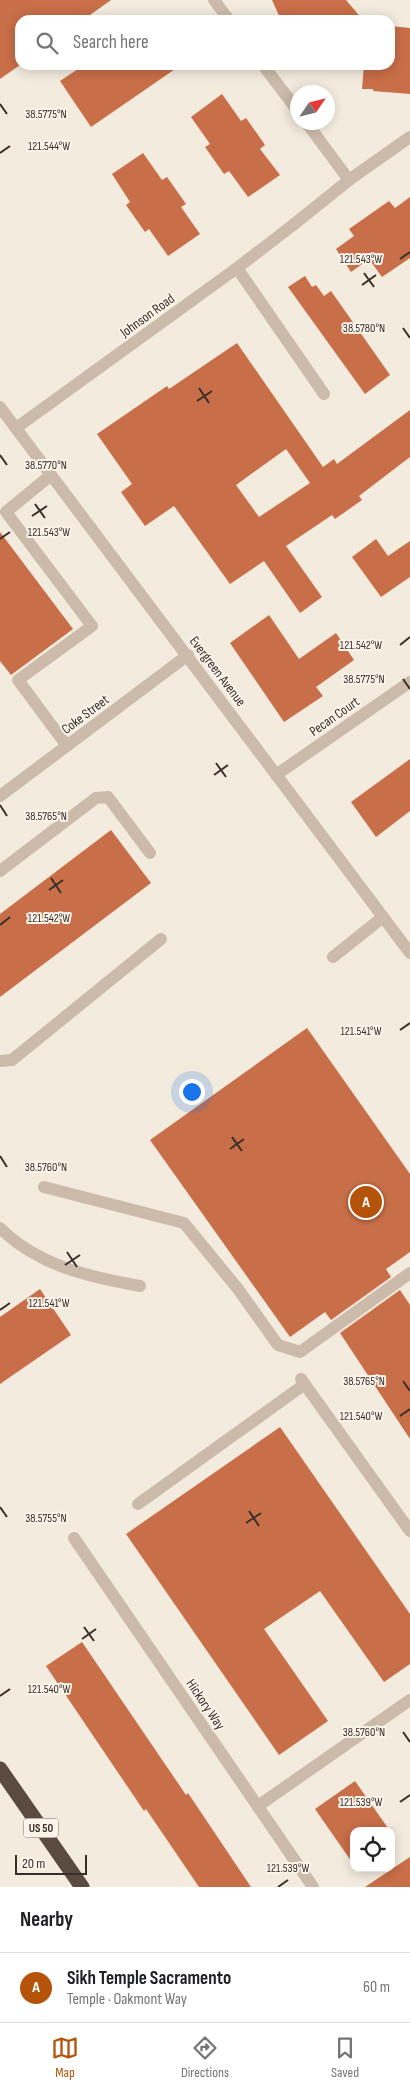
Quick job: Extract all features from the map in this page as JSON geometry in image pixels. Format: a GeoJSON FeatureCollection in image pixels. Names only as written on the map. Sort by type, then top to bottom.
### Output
{"type":"FeatureCollection","features":[{"type":"Feature","properties":{"kind":"highway","name":"US 50"},"geometry":{"type":"LineString","coordinates":[[0,1769],[82,1887]]}},
{"type":"Feature","properties":{"kind":"street"},"geometry":{"type":"LineString","coordinates":[[214,0],[225,15]]}},
{"type":"Feature","properties":{"kind":"street"},"geometry":{"type":"LineString","coordinates":[[267,70],[290,100]]}},
{"type":"Feature","properties":{"kind":"street"},"geometry":{"type":"LineString","coordinates":[[312,130],[349,180]]}},
{"type":"Feature","properties":{"kind":"street","name":"Johnson Road"},"geometry":{"type":"LineString","coordinates":[[16,428],[237,268],[349,180],[410,137]]}},
{"type":"Feature","properties":{"kind":"street"},"geometry":{"type":"LineString","coordinates":[[237,268],[324,394]]}},
{"type":"Feature","properties":{"kind":"street","name":"Evergreen Avenue"},"geometry":{"type":"LineString","coordinates":[[0,407],[410,953]]}},
{"type":"Feature","properties":{"kind":"street"},"geometry":{"type":"LineString","coordinates":[[51,475],[6,512],[92,626],[18,680],[67,746]]}},
{"type":"Feature","properties":{"kind":"street","name":"Coke Street"},"geometry":{"type":"LineString","coordinates":[[0,796],[188,655]]}},
{"type":"Feature","properties":{"kind":"street","name":"Pecan Court"},"geometry":{"type":"LineString","coordinates":[[276,775],[410,682]]}},
{"type":"Feature","properties":{"kind":"street"},"geometry":{"type":"LineString","coordinates":[[0,871],[96,798],[108,797],[150,853]]}},
{"type":"Feature","properties":{"kind":"street"},"geometry":{"type":"LineString","coordinates":[[332,958],[383,917]]}},
{"type":"Feature","properties":{"kind":"street"},"geometry":{"type":"LineString","coordinates":[[0,1061],[12,1060],[161,939]]}},
{"type":"Feature","properties":{"kind":"street"},"geometry":{"type":"LineString","coordinates":[[44,1187],[184,1223],[238,1289],[278,1345],[300,1352],[410,1273]]}},
{"type":"Feature","properties":{"kind":"street"},"geometry":{"type":"LineString","coordinates":[[0,1228],[14,1242],[57,1266],[100,1279],[140,1286]]}},
{"type":"Feature","properties":{"kind":"street"},"geometry":{"type":"LineString","coordinates":[[138,1504],[303,1381],[410,1531]]}},
{"type":"Feature","properties":{"kind":"street","name":"Hickory Way"},"geometry":{"type":"LineString","coordinates":[[74,1538],[313,1887]]}},
{"type":"Feature","properties":{"kind":"street"},"geometry":{"type":"LineString","coordinates":[[258,1806],[410,1700]]}},
{"type":"Feature","properties":{"kind":"building"},"geometry":{"type":"Polygon","coordinates":[[[0,0],[111,0],[90,15],[15,15],[15,68],[0,79],[0,0]]]}},
{"type":"Feature","properties":{"kind":"building"},"geometry":{"type":"Polygon","coordinates":[[[272,0],[346,0],[359,15],[279,15],[272,0]]]}},
{"type":"Feature","properties":{"kind":"building"},"geometry":{"type":"Polygon","coordinates":[[[395,26],[410,28],[410,94],[362,89],[364,70],[395,70],[395,26]]]}},
{"type":"Feature","properties":{"kind":"building"},"geometry":{"type":"Polygon","coordinates":[[[76,70],[174,70],[91,127],[60,81],[76,70]]]}},
{"type":"Feature","properties":{"kind":"building"},"geometry":{"type":"Polygon","coordinates":[[[222,94],[241,121],[246,118],[265,145],[260,149],[280,175],[248,197],[229,171],[224,174],[205,147],[210,144],[191,117],[222,94]]]}},
{"type":"Feature","properties":{"kind":"building"},"geometry":{"type":"Polygon","coordinates":[[[143,153],[162,180],[167,177],[186,204],[181,207],[200,234],[168,256],[149,229],[145,232],[126,205],[130,202],[112,174],[143,153]]]}},
{"type":"Feature","properties":{"kind":"building"},"geometry":{"type":"Polygon","coordinates":[[[410,197],[410,258],[382,277],[369,259],[351,272],[336,249],[354,236],[349,229],[389,201],[395,208],[410,197]]]}},
{"type":"Feature","properties":{"kind":"building"},"geometry":{"type":"Polygon","coordinates":[[[305,276],[312,287],[316,285],[324,296],[331,291],[390,375],[365,394],[288,287],[305,276]]]}},
{"type":"Feature","properties":{"kind":"building"},"geometry":{"type":"Polygon","coordinates":[[[237,343],[323,467],[334,459],[337,464],[410,410],[410,457],[359,496],[362,500],[335,519],[332,515],[286,546],[322,597],[300,613],[264,561],[230,584],[174,506],[145,526],[121,492],[132,484],[97,434],[167,386],[169,389],[237,343]],[[286,449],[236,485],[259,517],[310,483],[286,449]]]}},
{"type":"Feature","properties":{"kind":"building"},"geometry":{"type":"Polygon","coordinates":[[[0,532],[73,629],[11,675],[0,661],[0,532]]]}},
{"type":"Feature","properties":{"kind":"building"},"geometry":{"type":"Polygon","coordinates":[[[376,539],[388,556],[410,541],[410,577],[381,597],[352,557],[376,539]]]}},
{"type":"Feature","properties":{"kind":"building"},"geometry":{"type":"Polygon","coordinates":[[[269,615],[299,659],[336,633],[354,660],[316,687],[323,696],[284,722],[230,643],[269,615]]]}},
{"type":"Feature","properties":{"kind":"building"},"geometry":{"type":"Polygon","coordinates":[[[410,759],[410,811],[376,837],[351,802],[410,759]]]}},
{"type":"Feature","properties":{"kind":"building"},"geometry":{"type":"Polygon","coordinates":[[[111,830],[151,883],[0,997],[0,914],[111,830]]]}},
{"type":"Feature","properties":{"kind":"building"},"geometry":{"type":"Polygon","coordinates":[[[307,1028],[410,1174],[410,1252],[386,1269],[391,1277],[331,1320],[325,1312],[290,1337],[150,1140],[307,1028]]]}},
{"type":"Feature","properties":{"kind":"building"},"geometry":{"type":"Polygon","coordinates":[[[40,1289],[71,1335],[0,1384],[0,1317],[40,1289]]]}},
{"type":"Feature","properties":{"kind":"building"},"geometry":{"type":"Polygon","coordinates":[[[400,1290],[410,1305],[410,1439],[340,1333],[400,1290]]]}},
{"type":"Feature","properties":{"kind":"building"},"geometry":{"type":"Polygon","coordinates":[[[280,1427],[410,1614],[410,1664],[384,1682],[320,1591],[264,1629],[328,1721],[279,1755],[126,1534],[280,1427]]]}},
{"type":"Feature","properties":{"kind":"building"},"geometry":{"type":"Polygon","coordinates":[[[82,1642],[186,1795],[188,1793],[251,1887],[199,1887],[146,1809],[144,1811],[46,1666],[82,1642]]]}},
{"type":"Feature","properties":{"kind":"building"},"geometry":{"type":"Polygon","coordinates":[[[355,1781],[387,1827],[350,1827],[350,1859],[315,1809],[355,1781]]]}},
{"type":"Feature","properties":{"kind":"building"},"geometry":{"type":"Polygon","coordinates":[[[410,1857],[410,1887],[365,1887],[388,1872],[395,1872],[395,1867],[410,1857]]]}},
{"type":"Feature","properties":{"kind":"place","name":"Sikh Temple Sacramento"},"geometry":{"type":"Point","coordinates":[366,1202]}}]}
